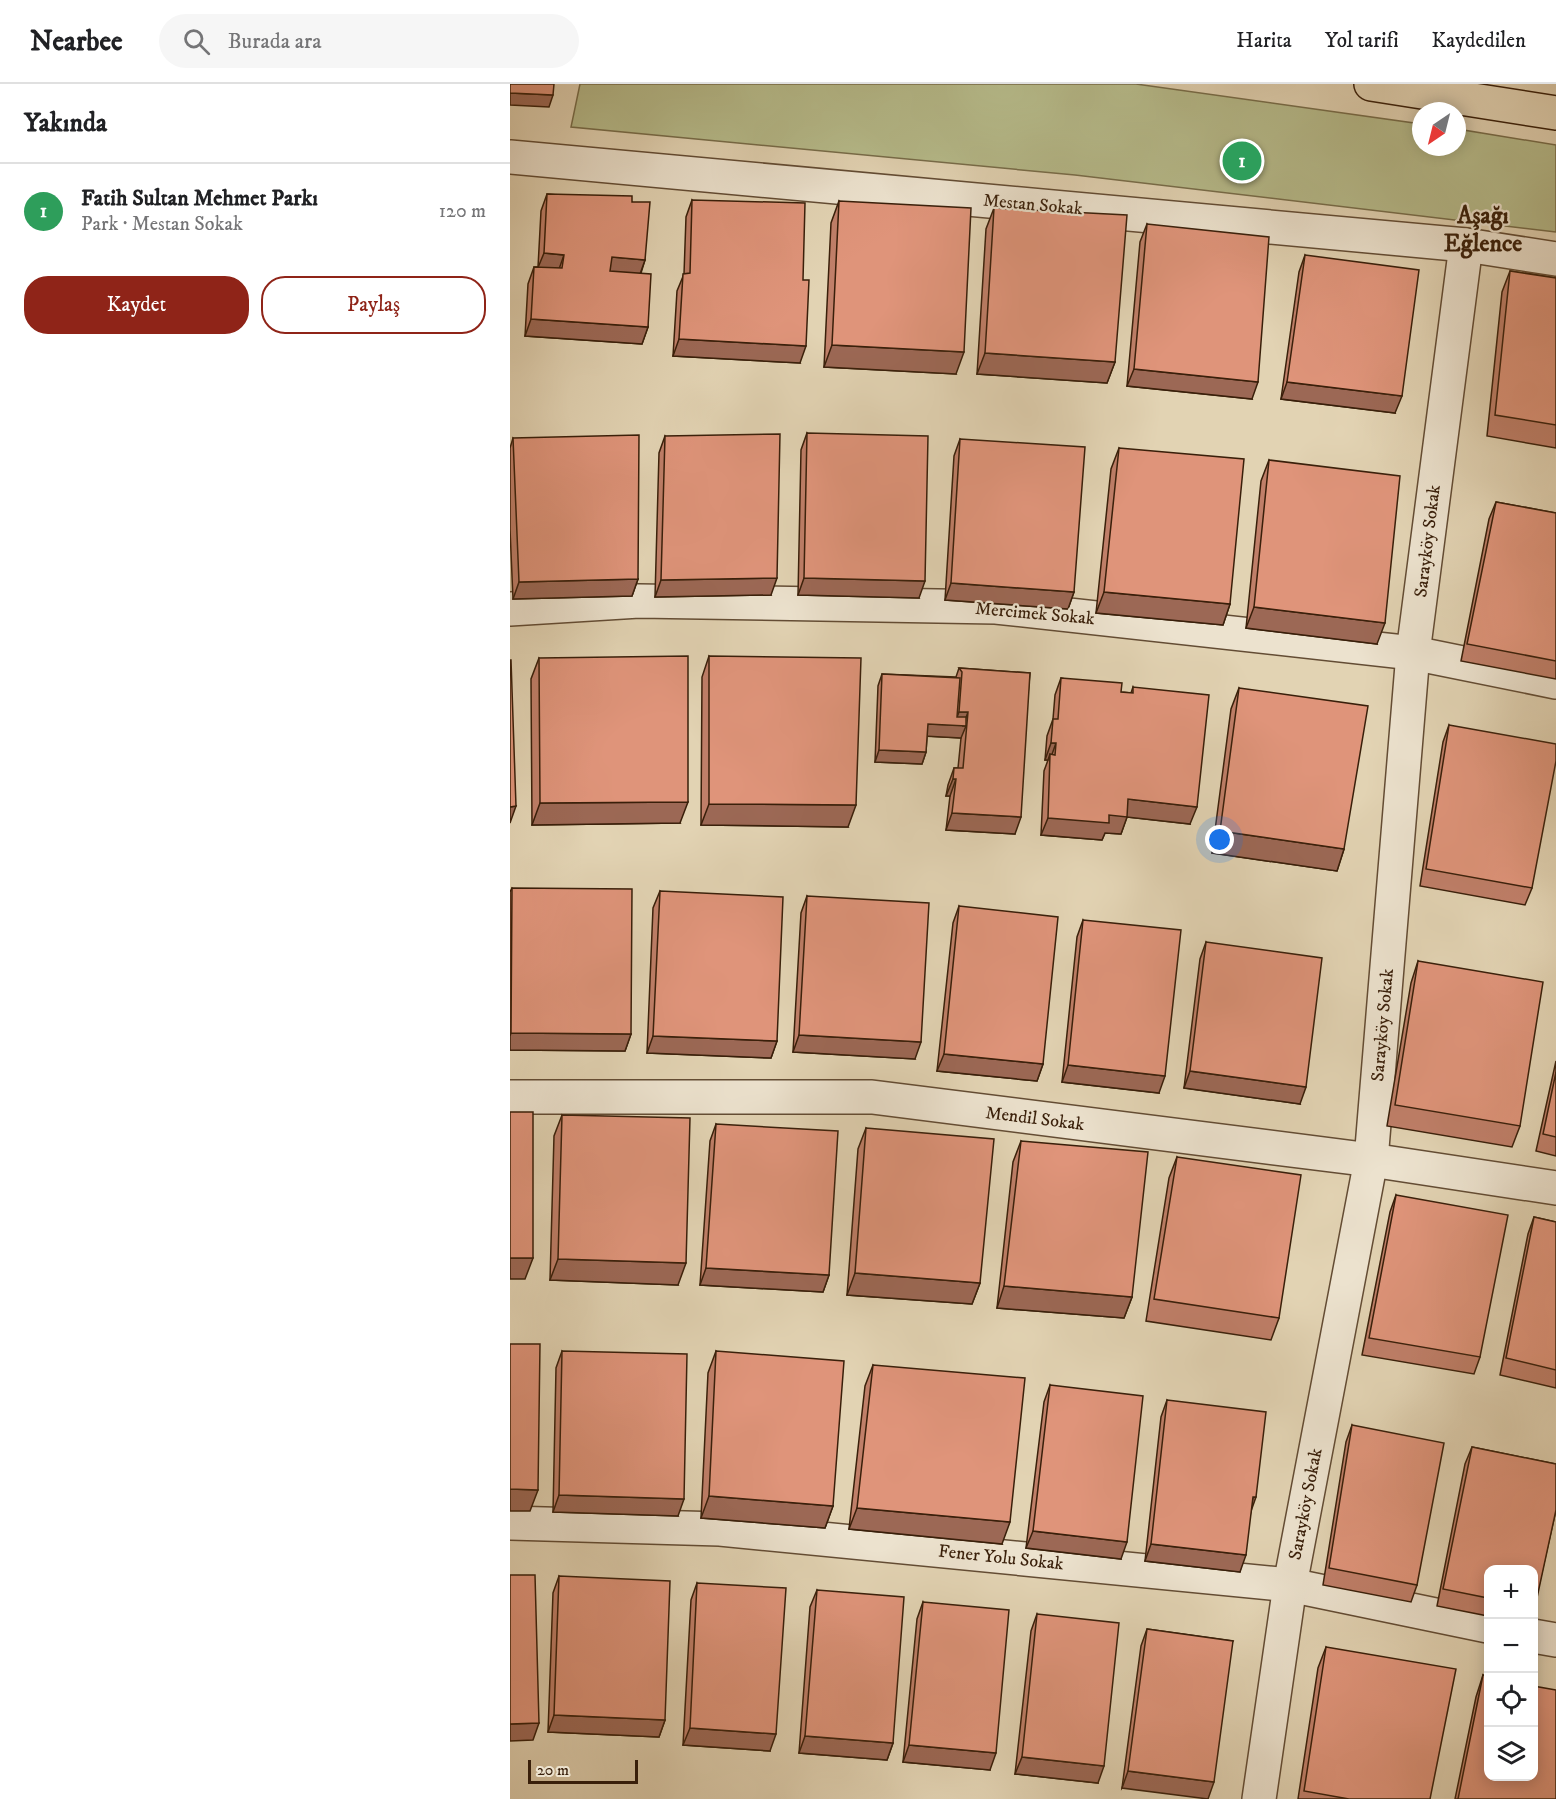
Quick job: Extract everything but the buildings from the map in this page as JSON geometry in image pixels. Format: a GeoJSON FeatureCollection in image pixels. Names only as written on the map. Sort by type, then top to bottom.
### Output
{"type":"FeatureCollection","features":[{"type":"Feature","properties":{"kind":"main road"},"geometry":{"type":"LineString","coordinates":[[1371,84],[1556,113]]}},
{"type":"Feature","properties":{"kind":"street","name":"Mestan Sokak"},"geometry":{"type":"LineString","coordinates":[[510,157],[1466,245],[1556,259]]}},
{"type":"Feature","properties":{"kind":"street","name":"Sarayköy Sokak"},"geometry":{"type":"LineString","coordinates":[[1259,1799],[1290,1585],[1371,1160],[1413,653],[1466,245]]}},
{"type":"Feature","properties":{"kind":"street","name":"Mercimek Sokak"},"geometry":{"type":"LineString","coordinates":[[510,609],[639,601],[996,607],[1413,653],[1556,682]]}},
{"type":"Feature","properties":{"kind":"street","name":"Mendil Sokak"},"geometry":{"type":"LineString","coordinates":[[510,1097],[872,1097],[1371,1160],[1556,1188]]}},
{"type":"Feature","properties":{"kind":"street","name":"Fener Yolu Sokak"},"geometry":{"type":"LineString","coordinates":[[510,1523],[720,1529],[1290,1585],[1484,1625]]}},
{"type":"Feature","properties":{"kind":"street"},"geometry":{"type":"LineString","coordinates":[[1538,1637],[1556,1641]]}},
{"type":"Feature","properties":{"kind":"green space"},"geometry":{"type":"Polygon","coordinates":[[[580,84],[1136,84],[1412,123],[1412,156],[1466,156],[1466,130],[1556,145],[1556,232],[1075,175],[571,127],[580,84]]]}},
{"type":"Feature","properties":{"kind":"place","name":"Fatih Sultan Mehmet Parkı"},"geometry":{"type":"Point","coordinates":[1242,161]}},
{"type":"Feature","properties":{"kind":"district","name":"Aşağı Eğlence"},"geometry":{"type":"Point","coordinates":[1483,229]}}]}
